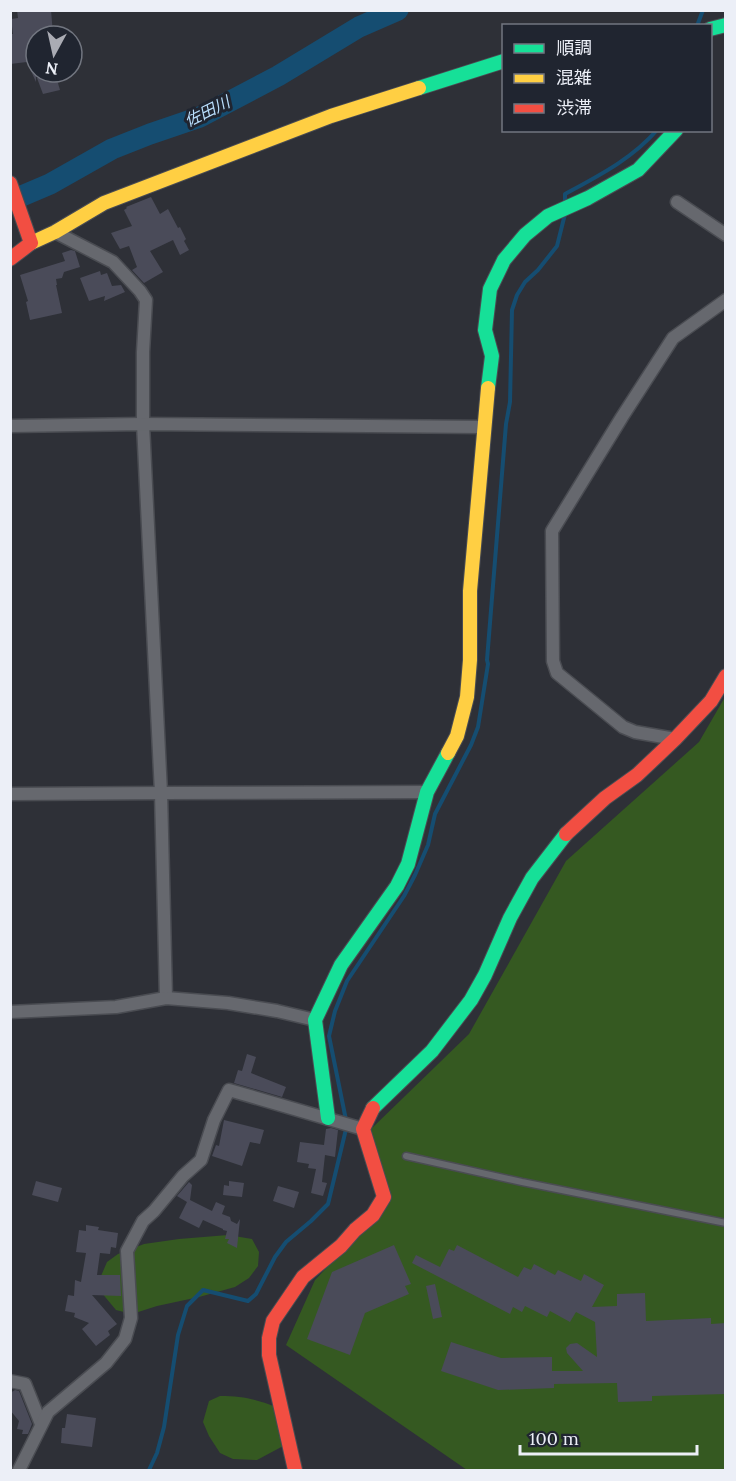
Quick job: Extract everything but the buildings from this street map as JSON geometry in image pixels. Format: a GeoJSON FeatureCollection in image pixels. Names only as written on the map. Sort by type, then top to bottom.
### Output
{"type":"FeatureCollection","features":[{"type":"Feature","properties":{"kind":"street"},"geometry":{"type":"LineString","coordinates":[[10,259],[31,243],[104,203],[331,116],[502,62]]}},
{"type":"Feature","properties":{"kind":"street"},"geometry":{"type":"LineString","coordinates":[[328,1118],[315,1020],[341,964],[397,886],[408,864],[427,792],[457,736],[467,697],[470,660],[470,591],[492,356],[485,330],[490,289],[504,260],[525,235],[548,216],[588,198],[638,170],[674,132]]}},
{"type":"Feature","properties":{"kind":"street"},"geometry":{"type":"LineString","coordinates":[[10,183],[31,243]]}},
{"type":"Feature","properties":{"kind":"street"},"geometry":{"type":"LineString","coordinates":[[677,202],[726,235]]}},
{"type":"Feature","properties":{"kind":"street"},"geometry":{"type":"LineString","coordinates":[[54,232],[113,262],[146,300],[143,424],[161,792],[166,998]]}},
{"type":"Feature","properties":{"kind":"street"},"geometry":{"type":"LineString","coordinates":[[675,739],[635,732],[623,727],[557,673],[553,662],[552,531],[673,338],[726,300]]}},
{"type":"Feature","properties":{"kind":"street"},"geometry":{"type":"LineString","coordinates":[[10,426],[143,424],[484,427]]}},
{"type":"Feature","properties":{"kind":"street"},"geometry":{"type":"LineString","coordinates":[[295,1470],[269,1355],[269,1338],[273,1321],[303,1278],[373,1215],[384,1197],[363,1129],[373,1108],[432,1051],[471,1000],[485,975],[510,918],[532,878],[549,855],[571,829],[605,798],[637,775],[675,739],[711,701],[726,676]]}},
{"type":"Feature","properties":{"kind":"street"},"geometry":{"type":"LineString","coordinates":[[10,794],[427,792]]}},
{"type":"Feature","properties":{"kind":"street"},"geometry":{"type":"LineString","coordinates":[[10,1012],[116,1007],[166,998],[228,1003],[315,1020]]}},
{"type":"Feature","properties":{"kind":"street"},"geometry":{"type":"LineString","coordinates":[[19,1470],[48,1412],[106,1364],[125,1339],[131,1318],[127,1251],[143,1221],[183,1176],[201,1160],[214,1120],[229,1090],[363,1129]]}},
{"type":"Feature","properties":{"kind":"street"},"geometry":{"type":"LineString","coordinates":[[10,1381],[25,1384],[41,1424]]}},
{"type":"Feature","properties":{"kind":"lane"},"geometry":{"type":"LineString","coordinates":[[406,1156],[726,1223]]}},
{"type":"Feature","properties":{"kind":"green space"},"geometry":{"type":"Polygon","coordinates":[[[725,697],[725,1470],[467,1470],[286,1345],[315,1280],[386,1206],[370,1130],[469,1034],[566,861],[699,742],[725,697]]]}},
{"type":"Feature","properties":{"kind":"green space"},"geometry":{"type":"Polygon","coordinates":[[[228,1235],[252,1239],[259,1252],[258,1266],[249,1278],[235,1287],[132,1314],[116,1310],[101,1292],[101,1276],[107,1262],[118,1254],[144,1244],[228,1235]]]}},
{"type":"Feature","properties":{"kind":"green space"},"geometry":{"type":"Polygon","coordinates":[[[220,1396],[248,1398],[276,1407],[285,1445],[257,1460],[233,1459],[220,1453],[203,1422],[209,1401],[220,1396]]]}},
{"type":"Feature","properties":{"kind":"waterway","name":"佐田川"},"geometry":{"type":"LineString","coordinates":[[10,201],[50,184],[112,149],[200,117],[278,76],[359,27],[398,10]]}},
{"type":"Feature","properties":{"kind":"waterway"},"geometry":{"type":"LineString","coordinates":[[698,24],[703,10]]}},
{"type":"Feature","properties":{"kind":"waterway"},"geometry":{"type":"LineString","coordinates":[[565,203],[565,194],[626,158],[655,132]]}},
{"type":"Feature","properties":{"kind":"waterway"},"geometry":{"type":"LineString","coordinates":[[149,1470],[157,1453],[164,1427],[178,1335],[187,1306],[203,1290],[248,1301],[256,1294],[275,1257],[286,1242],[328,1204],[347,1125],[329,1036],[335,1011],[347,981],[404,896],[415,875],[428,845],[435,814],[478,727],[488,664],[506,424],[510,402],[512,310],[525,282],[557,246],[565,214]]}},
{"type":"Feature","properties":{"kind":"traffic: fast"},"geometry":{"type":"LineString","coordinates":[[712,28],[726,25]]}},
{"type":"Feature","properties":{"kind":"traffic: fast"},"geometry":{"type":"LineString","coordinates":[[419,88],[502,62]]}},
{"type":"Feature","properties":{"kind":"traffic: fast"},"geometry":{"type":"LineString","coordinates":[[488,388],[492,356],[485,330],[490,289],[504,260],[525,235],[548,216],[588,198],[638,170],[674,132]]}},
{"type":"Feature","properties":{"kind":"traffic: fast"},"geometry":{"type":"LineString","coordinates":[[328,1118],[315,1020],[341,965],[397,886],[408,864],[427,792],[448,753]]}},
{"type":"Feature","properties":{"kind":"traffic: fast"},"geometry":{"type":"LineString","coordinates":[[373,1108],[432,1051],[471,1000],[532,878],[566,834]]}},
{"type":"Feature","properties":{"kind":"traffic: slow"},"geometry":{"type":"LineString","coordinates":[[31,243],[55,232],[104,203],[331,116],[419,88]]}},
{"type":"Feature","properties":{"kind":"traffic: slow"},"geometry":{"type":"LineString","coordinates":[[448,753],[457,736],[467,697],[470,660],[470,591],[488,388]]}},
{"type":"Feature","properties":{"kind":"traffic: jam"},"geometry":{"type":"LineString","coordinates":[[10,183],[31,243],[10,259]]}},
{"type":"Feature","properties":{"kind":"traffic: jam"},"geometry":{"type":"LineString","coordinates":[[566,834],[605,798],[637,775],[675,739],[711,701],[726,676]]}},
{"type":"Feature","properties":{"kind":"traffic: jam"},"geometry":{"type":"LineString","coordinates":[[295,1470],[269,1355],[269,1338],[273,1321],[303,1277],[341,1246],[373,1215],[384,1197],[363,1129],[373,1108]]}}]}
